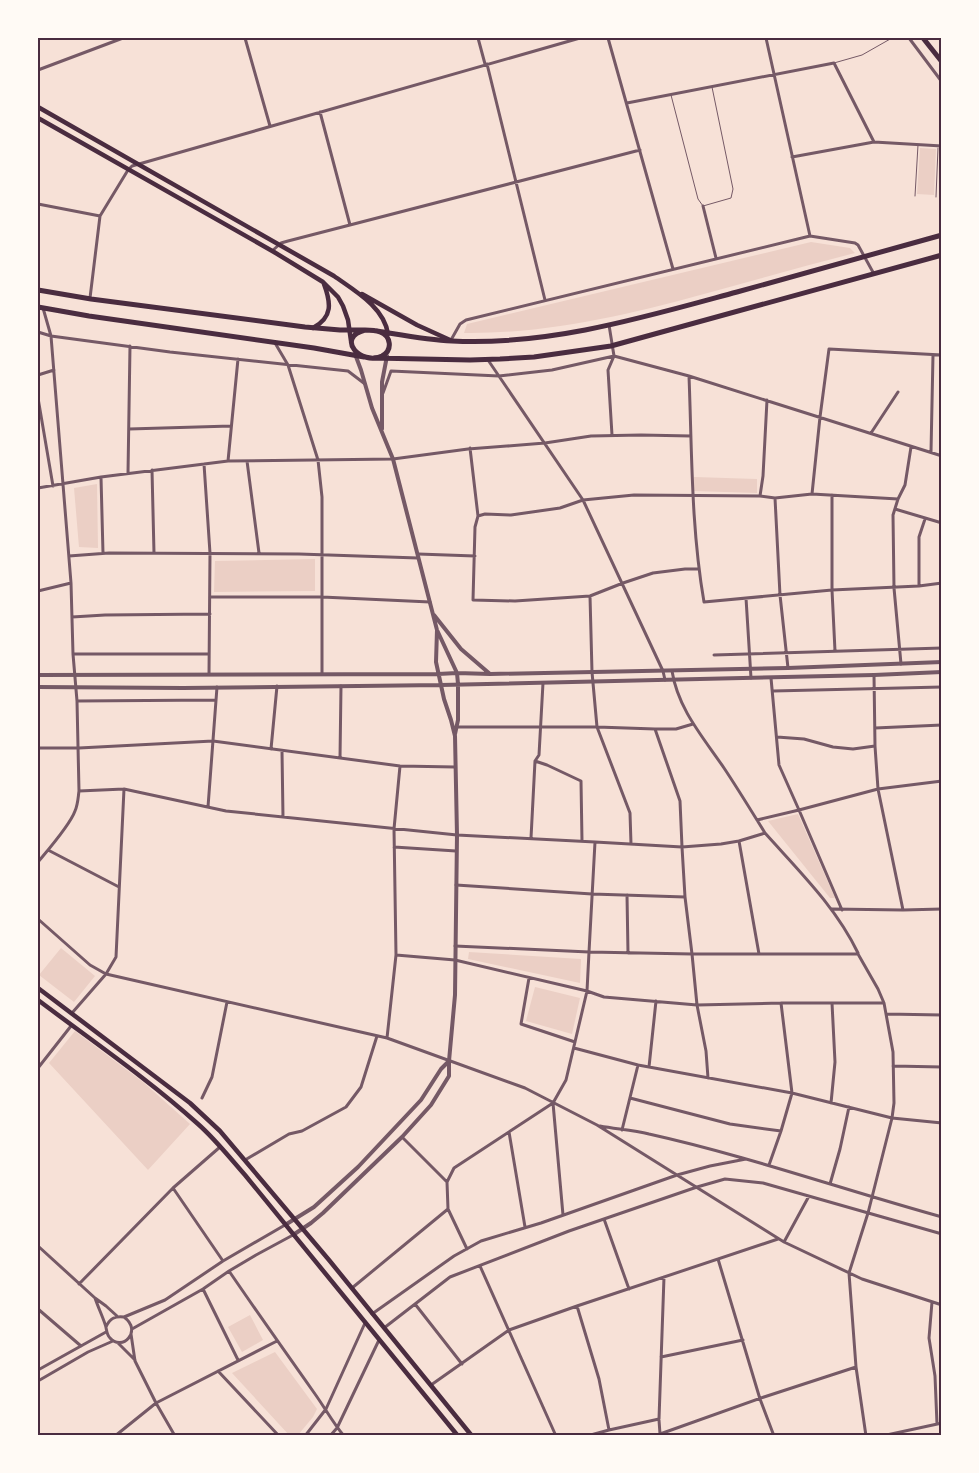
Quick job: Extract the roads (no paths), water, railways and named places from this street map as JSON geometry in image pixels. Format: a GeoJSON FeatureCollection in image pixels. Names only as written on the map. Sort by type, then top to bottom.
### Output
{"type":"FeatureCollection","features":[{"type":"Feature","properties":{"kind":"main road"},"geometry":{"type":"LineString","coordinates":[[923,38],[942,62]]}},
{"type":"Feature","properties":{"kind":"main road"},"geometry":{"type":"LineString","coordinates":[[38,106],[350,287],[417,325],[451,341]]}},
{"type":"Feature","properties":{"kind":"main road"},"geometry":{"type":"LineString","coordinates":[[38,118],[324,282],[340,301],[348,320],[353,349],[364,357]]}},
{"type":"Feature","properties":{"kind":"main road"},"geometry":{"type":"LineString","coordinates":[[38,290],[313,328],[377,331],[451,341],[503,340],[542,337],[609,325],[660,313],[942,235]]}},
{"type":"Feature","properties":{"kind":"main road"},"geometry":{"type":"LineString","coordinates":[[40,308],[374,358],[488,359],[534,357],[612,345],[942,255]]}},
{"type":"Feature","properties":{"kind":"main road"},"geometry":{"type":"LineString","coordinates":[[313,328],[323,320],[328,310],[328,294],[324,282]]}},
{"type":"Feature","properties":{"kind":"main road"},"geometry":{"type":"LineString","coordinates":[[350,287],[381,315],[386,324],[390,347],[386,353],[374,358]]}},
{"type":"Feature","properties":{"kind":"main road"},"geometry":{"type":"LineString","coordinates":[[351,342],[357,333],[365,330]]}},
{"type":"Feature","properties":{"kind":"main road"},"geometry":{"type":"LineString","coordinates":[[377,331],[384,334],[389,341]]}},
{"type":"Feature","properties":{"kind":"main road"},"geometry":{"type":"LineString","coordinates":[[38,988],[190,1103],[220,1131],[472,1436]]}},
{"type":"Feature","properties":{"kind":"main road"},"geometry":{"type":"LineString","coordinates":[[38,1000],[199,1125],[285,1224],[458,1436]]}},
{"type":"Feature","properties":{"kind":"main road"},"geometry":{"type":"LineString","coordinates":[[82,1033],[88,1026]]}},
{"type":"Feature","properties":{"kind":"street"},"geometry":{"type":"LineString","coordinates":[[38,70],[123,38]]}},
{"type":"Feature","properties":{"kind":"street"},"geometry":{"type":"LineString","coordinates":[[245,38],[270,126]]}},
{"type":"Feature","properties":{"kind":"street"},"geometry":{"type":"LineString","coordinates":[[478,38],[545,300]]}},
{"type":"Feature","properties":{"kind":"street"},"geometry":{"type":"LineString","coordinates":[[90,298],[100,216],[132,166],[580,38]]}},
{"type":"Feature","properties":{"kind":"street"},"geometry":{"type":"LineString","coordinates":[[608,38],[673,269]]}},
{"type":"Feature","properties":{"kind":"street"},"geometry":{"type":"LineString","coordinates":[[766,38],[810,236]]}},
{"type":"Feature","properties":{"kind":"street"},"geometry":{"type":"LineString","coordinates":[[909,38],[942,82]]}},
{"type":"Feature","properties":{"kind":"street"},"geometry":{"type":"LineString","coordinates":[[627,103],[834,64],[874,142]]}},
{"type":"Feature","properties":{"kind":"street"},"geometry":{"type":"LineString","coordinates":[[320,112],[350,225]]}},
{"type":"Feature","properties":{"kind":"street"},"geometry":{"type":"LineString","coordinates":[[792,157],[874,142],[940,146]]}},
{"type":"Feature","properties":{"kind":"street"},"geometry":{"type":"LineString","coordinates":[[272,252],[279,245],[288,241],[640,150]]}},
{"type":"Feature","properties":{"kind":"street"},"geometry":{"type":"LineString","coordinates":[[38,204],[100,216]]}},
{"type":"Feature","properties":{"kind":"street"},"geometry":{"type":"LineString","coordinates":[[703,206],[716,259]]}},
{"type":"Feature","properties":{"kind":"street"},"geometry":{"type":"LineString","coordinates":[[451,341],[463,321],[810,236],[855,243],[858,245],[874,274]]}},
{"type":"Feature","properties":{"kind":"street"},"geometry":{"type":"LineString","coordinates":[[38,862],[74,813],[78,804],[79,748],[71,583],[51,336],[40,308]]}},
{"type":"Feature","properties":{"kind":"street"},"geometry":{"type":"LineString","coordinates":[[609,325],[614,356],[608,370],[612,435]]}},
{"type":"Feature","properties":{"kind":"street"},"geometry":{"type":"LineString","coordinates":[[38,332],[51,336],[238,360],[348,371],[366,385]]}},
{"type":"Feature","properties":{"kind":"street"},"geometry":{"type":"LineString","coordinates":[[275,343],[288,365],[318,460],[322,497],[322,674]]}},
{"type":"Feature","properties":{"kind":"street"},"geometry":{"type":"LineString","coordinates":[[128,473],[130,346]]}},
{"type":"Feature","properties":{"kind":"street"},"geometry":{"type":"LineString","coordinates":[[382,431],[382,382],[390,347]]}},
{"type":"Feature","properties":{"kind":"street"},"geometry":{"type":"LineString","coordinates":[[132,1329],[203,1289],[229,1271],[302,1229],[324,1213],[402,1137],[431,1105],[449,1076],[455,995],[455,736],[458,720],[457,673],[437,630],[393,459],[372,408],[353,349]]}},
{"type":"Feature","properties":{"kind":"street"},"geometry":{"type":"LineString","coordinates":[[812,494],[829,349],[942,355]]}},
{"type":"Feature","properties":{"kind":"street"},"geometry":{"type":"LineString","coordinates":[[931,452],[933,355]]}},
{"type":"Feature","properties":{"kind":"street"},"geometry":{"type":"LineString","coordinates":[[382,396],[391,370],[499,376],[552,370],[614,356],[690,376],[942,456]]}},
{"type":"Feature","properties":{"kind":"street"},"geometry":{"type":"LineString","coordinates":[[488,359],[583,500],[623,583],[663,671],[665,680]]}},
{"type":"Feature","properties":{"kind":"street"},"geometry":{"type":"LineString","coordinates":[[228,461],[238,360]]}},
{"type":"Feature","properties":{"kind":"street"},"geometry":{"type":"LineString","coordinates":[[38,375],[54,370]]}},
{"type":"Feature","properties":{"kind":"street"},"geometry":{"type":"LineString","coordinates":[[690,376],[692,495],[698,569],[704,602],[780,594],[894,588],[942,583]]}},
{"type":"Feature","properties":{"kind":"street"},"geometry":{"type":"LineString","coordinates":[[871,434],[898,392]]}},
{"type":"Feature","properties":{"kind":"street"},"geometry":{"type":"LineString","coordinates":[[38,398],[53,486]]}},
{"type":"Feature","properties":{"kind":"street"},"geometry":{"type":"LineString","coordinates":[[760,496],[763,476],[767,400]]}},
{"type":"Feature","properties":{"kind":"street"},"geometry":{"type":"LineString","coordinates":[[129,429],[231,426]]}},
{"type":"Feature","properties":{"kind":"street"},"geometry":{"type":"LineString","coordinates":[[38,488],[128,473],[228,461],[393,459],[470,448],[544,443],[591,436],[691,436]]}},
{"type":"Feature","properties":{"kind":"street"},"geometry":{"type":"LineString","coordinates":[[901,665],[894,588],[893,514],[905,485],[911,447]]}},
{"type":"Feature","properties":{"kind":"street"},"geometry":{"type":"LineString","coordinates":[[470,448],[478,516],[475,527],[473,600],[515,601],[590,596],[653,573],[698,569]]}},
{"type":"Feature","properties":{"kind":"street"},"geometry":{"type":"LineString","coordinates":[[246,461],[260,554]]}},
{"type":"Feature","properties":{"kind":"street"},"geometry":{"type":"LineString","coordinates":[[204,464],[210,553],[209,674]]}},
{"type":"Feature","properties":{"kind":"street"},"geometry":{"type":"LineString","coordinates":[[152,470],[154,553]]}},
{"type":"Feature","properties":{"kind":"street"},"geometry":{"type":"LineString","coordinates":[[101,477],[103,553]]}},
{"type":"Feature","properties":{"kind":"street"},"geometry":{"type":"LineString","coordinates":[[478,516],[485,514],[511,515],[560,508],[583,500],[634,496],[692,495],[775,498],[812,494],[898,498]]}},
{"type":"Feature","properties":{"kind":"street"},"geometry":{"type":"LineString","coordinates":[[832,495],[832,590],[835,651]]}},
{"type":"Feature","properties":{"kind":"street"},"geometry":{"type":"LineString","coordinates":[[775,498],[780,594],[788,668]]}},
{"type":"Feature","properties":{"kind":"street"},"geometry":{"type":"LineString","coordinates":[[895,508],[942,523]]}},
{"type":"Feature","properties":{"kind":"street"},"geometry":{"type":"LineString","coordinates":[[919,586],[919,537],[925,519]]}},
{"type":"Feature","properties":{"kind":"street"},"geometry":{"type":"LineString","coordinates":[[69,556],[103,553],[474,556]]}},
{"type":"Feature","properties":{"kind":"street"},"geometry":{"type":"LineString","coordinates":[[38,591],[71,583]]}},
{"type":"Feature","properties":{"kind":"street"},"geometry":{"type":"LineString","coordinates":[[590,596],[592,672],[597,727],[630,813],[631,844]]}},
{"type":"Feature","properties":{"kind":"street"},"geometry":{"type":"LineString","coordinates":[[210,597],[322,597],[430,602]]}},
{"type":"Feature","properties":{"kind":"street"},"geometry":{"type":"LineString","coordinates":[[746,598],[751,678]]}},
{"type":"Feature","properties":{"kind":"street"},"geometry":{"type":"LineString","coordinates":[[72,617],[210,614]]}},
{"type":"Feature","properties":{"kind":"street"},"geometry":{"type":"LineString","coordinates":[[433,614],[461,649],[490,674]]}},
{"type":"Feature","properties":{"kind":"street"},"geometry":{"type":"LineString","coordinates":[[437,630],[436,662],[438,674],[455,736]]}},
{"type":"Feature","properties":{"kind":"street"},"geometry":{"type":"LineString","coordinates":[[714,656],[899,648],[942,648]]}},
{"type":"Feature","properties":{"kind":"street"},"geometry":{"type":"LineString","coordinates":[[73,654],[210,654]]}},
{"type":"Feature","properties":{"kind":"street"},"geometry":{"type":"LineString","coordinates":[[38,676],[490,674],[751,669],[942,662]]}},
{"type":"Feature","properties":{"kind":"street"},"geometry":{"type":"LineString","coordinates":[[672,671],[673,680],[685,712],[765,833],[822,896],[850,936],[884,1003],[893,1052],[894,1103],[892,1118],[868,1213],[849,1273],[856,1368],[866,1436]]}},
{"type":"Feature","properties":{"kind":"street"},"geometry":{"type":"LineString","coordinates":[[38,687],[441,685],[771,678],[942,672]]}},
{"type":"Feature","properties":{"kind":"street"},"geometry":{"type":"LineString","coordinates":[[874,675],[878,789],[903,910]]}},
{"type":"Feature","properties":{"kind":"street"},"geometry":{"type":"LineString","coordinates":[[771,678],[779,766],[842,910]]}},
{"type":"Feature","properties":{"kind":"street"},"geometry":{"type":"LineString","coordinates":[[531,838],[535,761],[540,755],[543,683]]}},
{"type":"Feature","properties":{"kind":"street"},"geometry":{"type":"LineString","coordinates":[[271,749],[277,686]]}},
{"type":"Feature","properties":{"kind":"street"},"geometry":{"type":"LineString","coordinates":[[340,758],[341,686]]}},
{"type":"Feature","properties":{"kind":"street"},"geometry":{"type":"LineString","coordinates":[[208,807],[217,687]]}},
{"type":"Feature","properties":{"kind":"street"},"geometry":{"type":"LineString","coordinates":[[773,691],[942,687]]}},
{"type":"Feature","properties":{"kind":"street"},"geometry":{"type":"LineString","coordinates":[[77,701],[216,700]]}},
{"type":"Feature","properties":{"kind":"street"},"geometry":{"type":"LineString","coordinates":[[457,727],[676,729],[694,724]]}},
{"type":"Feature","properties":{"kind":"street"},"geometry":{"type":"LineString","coordinates":[[875,728],[942,725]]}},
{"type":"Feature","properties":{"kind":"street"},"geometry":{"type":"LineString","coordinates":[[655,729],[680,801],[685,897],[697,1005],[706,1051],[708,1078]]}},
{"type":"Feature","properties":{"kind":"street"},"geometry":{"type":"LineString","coordinates":[[777,737],[804,739],[833,747],[853,749],[875,746]]}},
{"type":"Feature","properties":{"kind":"street"},"geometry":{"type":"LineString","coordinates":[[38,748],[79,748],[214,741],[400,766],[455,767]]}},
{"type":"Feature","properties":{"kind":"street"},"geometry":{"type":"LineString","coordinates":[[282,750],[283,817]]}},
{"type":"Feature","properties":{"kind":"street"},"geometry":{"type":"LineString","coordinates":[[535,761],[581,781],[582,841]]}},
{"type":"Feature","properties":{"kind":"street"},"geometry":{"type":"LineString","coordinates":[[388,1038],[396,955],[394,829],[400,766]]}},
{"type":"Feature","properties":{"kind":"street"},"geometry":{"type":"LineString","coordinates":[[757,820],[878,789],[942,781]]}},
{"type":"Feature","properties":{"kind":"street"},"geometry":{"type":"LineString","coordinates":[[78,791],[124,790],[226,811],[456,835],[682,847],[739,841],[765,833]]}},
{"type":"Feature","properties":{"kind":"street"},"geometry":{"type":"LineString","coordinates":[[72,1014],[106,974],[116,956],[124,790]]}},
{"type":"Feature","properties":{"kind":"street"},"geometry":{"type":"LineString","coordinates":[[739,841],[759,954]]}},
{"type":"Feature","properties":{"kind":"street"},"geometry":{"type":"LineString","coordinates":[[467,1249],[448,1209],[447,1182],[454,1168],[553,1103],[566,1080],[587,991],[595,842]]}},
{"type":"Feature","properties":{"kind":"street"},"geometry":{"type":"LineString","coordinates":[[394,847],[456,851]]}},
{"type":"Feature","properties":{"kind":"street"},"geometry":{"type":"LineString","coordinates":[[48,850],[119,887]]}},
{"type":"Feature","properties":{"kind":"street"},"geometry":{"type":"LineString","coordinates":[[456,885],[592,894],[685,897]]}},
{"type":"Feature","properties":{"kind":"street"},"geometry":{"type":"LineString","coordinates":[[627,895],[628,953]]}},
{"type":"Feature","properties":{"kind":"street"},"geometry":{"type":"LineString","coordinates":[[831,909],[942,909]]}},
{"type":"Feature","properties":{"kind":"street"},"geometry":{"type":"LineString","coordinates":[[38,919],[90,965],[106,974],[388,1038],[525,1088],[597,1125],[784,1242],[862,1279],[942,1305]]}},
{"type":"Feature","properties":{"kind":"street"},"geometry":{"type":"LineString","coordinates":[[455,946],[628,953],[858,954]]}},
{"type":"Feature","properties":{"kind":"street"},"geometry":{"type":"LineString","coordinates":[[396,955],[455,960],[587,991],[604,997],[697,1005],[884,1003]]}},
{"type":"Feature","properties":{"kind":"street"},"geometry":{"type":"LineString","coordinates":[[530,978],[521,1024],[575,1042]]}},
{"type":"Feature","properties":{"kind":"street"},"geometry":{"type":"LineString","coordinates":[[649,1067],[656,1001]]}},
{"type":"Feature","properties":{"kind":"street"},"geometry":{"type":"LineString","coordinates":[[202,1098],[212,1077],[227,1002]]}},
{"type":"Feature","properties":{"kind":"street"},"geometry":{"type":"LineString","coordinates":[[769,1165],[792,1093],[781,1003]]}},
{"type":"Feature","properties":{"kind":"street"},"geometry":{"type":"LineString","coordinates":[[831,1103],[836,1062],[832,1003]]}},
{"type":"Feature","properties":{"kind":"street"},"geometry":{"type":"LineString","coordinates":[[886,1014],[942,1015]]}},
{"type":"Feature","properties":{"kind":"street"},"geometry":{"type":"LineString","coordinates":[[38,1068],[71,1026]]}},
{"type":"Feature","properties":{"kind":"street"},"geometry":{"type":"LineString","coordinates":[[245,1160],[289,1134],[302,1131],[346,1108],[362,1088],[377,1036]]}},
{"type":"Feature","properties":{"kind":"street"},"geometry":{"type":"LineString","coordinates":[[574,1048],[638,1065],[792,1093],[892,1118],[942,1123]]}},
{"type":"Feature","properties":{"kind":"street"},"geometry":{"type":"LineString","coordinates":[[106,1327],[112,1318],[124,1316],[165,1300],[223,1261],[314,1207],[358,1167],[421,1100],[441,1069],[449,1061]]}},
{"type":"Feature","properties":{"kind":"street"},"geometry":{"type":"LineString","coordinates":[[622,1130],[638,1065]]}},
{"type":"Feature","properties":{"kind":"street"},"geometry":{"type":"LineString","coordinates":[[893,1066],[942,1067]]}},
{"type":"Feature","properties":{"kind":"street"},"geometry":{"type":"LineString","coordinates":[[630,1098],[730,1124],[781,1131]]}},
{"type":"Feature","properties":{"kind":"street"},"geometry":{"type":"LineString","coordinates":[[553,1103],[563,1215]]}},
{"type":"Feature","properties":{"kind":"street"},"geometry":{"type":"LineString","coordinates":[[830,1184],[849,1107]]}},
{"type":"Feature","properties":{"kind":"street"},"geometry":{"type":"LineString","coordinates":[[597,1125],[648,1134],[769,1165],[942,1218]]}},
{"type":"Feature","properties":{"kind":"street"},"geometry":{"type":"LineString","coordinates":[[509,1132],[525,1228]]}},
{"type":"Feature","properties":{"kind":"street"},"geometry":{"type":"LineString","coordinates":[[402,1137],[447,1182]]}},
{"type":"Feature","properties":{"kind":"street"},"geometry":{"type":"LineString","coordinates":[[79,1284],[172,1188],[220,1147]]}},
{"type":"Feature","properties":{"kind":"street"},"geometry":{"type":"LineString","coordinates":[[372,1314],[454,1256],[480,1241],[525,1228],[677,1175],[746,1159]]}},
{"type":"Feature","properties":{"kind":"street"},"geometry":{"type":"LineString","coordinates":[[384,1328],[450,1277],[569,1231],[725,1179],[763,1183],[942,1234]]}},
{"type":"Feature","properties":{"kind":"street"},"geometry":{"type":"LineString","coordinates":[[172,1188],[223,1261]]}},
{"type":"Feature","properties":{"kind":"street"},"geometry":{"type":"LineString","coordinates":[[784,1242],[809,1196]]}},
{"type":"Feature","properties":{"kind":"street"},"geometry":{"type":"LineString","coordinates":[[351,1288],[448,1209]]}},
{"type":"Feature","properties":{"kind":"street"},"geometry":{"type":"LineString","coordinates":[[604,1219],[630,1289]]}},
{"type":"Feature","properties":{"kind":"street"},"geometry":{"type":"LineString","coordinates":[[431,1385],[509,1330],[778,1238]]}},
{"type":"Feature","properties":{"kind":"street"},"geometry":{"type":"LineString","coordinates":[[38,1246],[94,1298],[118,1316]]}},
{"type":"Feature","properties":{"kind":"street"},"geometry":{"type":"LineString","coordinates":[[718,1259],[760,1399],[774,1436]]}},
{"type":"Feature","properties":{"kind":"street"},"geometry":{"type":"LineString","coordinates":[[480,1266],[556,1436]]}},
{"type":"Feature","properties":{"kind":"street"},"geometry":{"type":"LineString","coordinates":[[229,1271],[344,1436]]}},
{"type":"Feature","properties":{"kind":"street"},"geometry":{"type":"LineString","coordinates":[[660,1435],[664,1277]]}},
{"type":"Feature","properties":{"kind":"street"},"geometry":{"type":"LineString","coordinates":[[203,1289],[238,1360]]}},
{"type":"Feature","properties":{"kind":"street"},"geometry":{"type":"LineString","coordinates":[[94,1298],[108,1337],[113,1341],[124,1342],[131,1334]]}},
{"type":"Feature","properties":{"kind":"street"},"geometry":{"type":"LineString","coordinates":[[882,1436],[939,1424],[935,1376],[929,1338],[932,1302]]}},
{"type":"Feature","properties":{"kind":"street"},"geometry":{"type":"LineString","coordinates":[[415,1304],[462,1364]]}},
{"type":"Feature","properties":{"kind":"street"},"geometry":{"type":"LineString","coordinates":[[577,1306],[599,1379],[609,1430]]}},
{"type":"Feature","properties":{"kind":"street"},"geometry":{"type":"LineString","coordinates":[[38,1309],[81,1346]]}},
{"type":"Feature","properties":{"kind":"street"},"geometry":{"type":"LineString","coordinates":[[124,1316],[131,1324],[135,1361]]}},
{"type":"Feature","properties":{"kind":"street"},"geometry":{"type":"LineString","coordinates":[[305,1436],[326,1409],[365,1323]]}},
{"type":"Feature","properties":{"kind":"street"},"geometry":{"type":"LineString","coordinates":[[38,1370],[106,1332]]}},
{"type":"Feature","properties":{"kind":"street"},"geometry":{"type":"LineString","coordinates":[[330,1436],[337,1428],[379,1340]]}},
{"type":"Feature","properties":{"kind":"street"},"geometry":{"type":"LineString","coordinates":[[661,1357],[743,1340]]}},
{"type":"Feature","properties":{"kind":"street"},"geometry":{"type":"LineString","coordinates":[[38,1381],[88,1352],[113,1341]]}},
{"type":"Feature","properties":{"kind":"street"},"geometry":{"type":"LineString","coordinates":[[115,1436],[156,1403],[277,1341]]}},
{"type":"Feature","properties":{"kind":"street"},"geometry":{"type":"LineString","coordinates":[[118,1342],[135,1361],[175,1436]]}},
{"type":"Feature","properties":{"kind":"street"},"geometry":{"type":"LineString","coordinates":[[655,1436],[856,1368]]}},
{"type":"Feature","properties":{"kind":"street"},"geometry":{"type":"LineString","coordinates":[[218,1371],[279,1436]]}},
{"type":"Feature","properties":{"kind":"street"},"geometry":{"type":"LineString","coordinates":[[587,1436],[659,1419]]}},
{"type":"Feature","properties":{"kind":"lane"},"geometry":{"type":"LineString","coordinates":[[834,64],[862,54],[892,38]]}},
{"type":"Feature","properties":{"kind":"lane"},"geometry":{"type":"LineString","coordinates":[[670,94],[698,198],[703,206],[731,198],[733,189],[712,87]]}},
{"type":"Feature","properties":{"kind":"lane"},"geometry":{"type":"LineString","coordinates":[[915,196],[918,144]]}},
{"type":"Feature","properties":{"kind":"lane"},"geometry":{"type":"LineString","coordinates":[[936,197],[940,146]]}}]}
